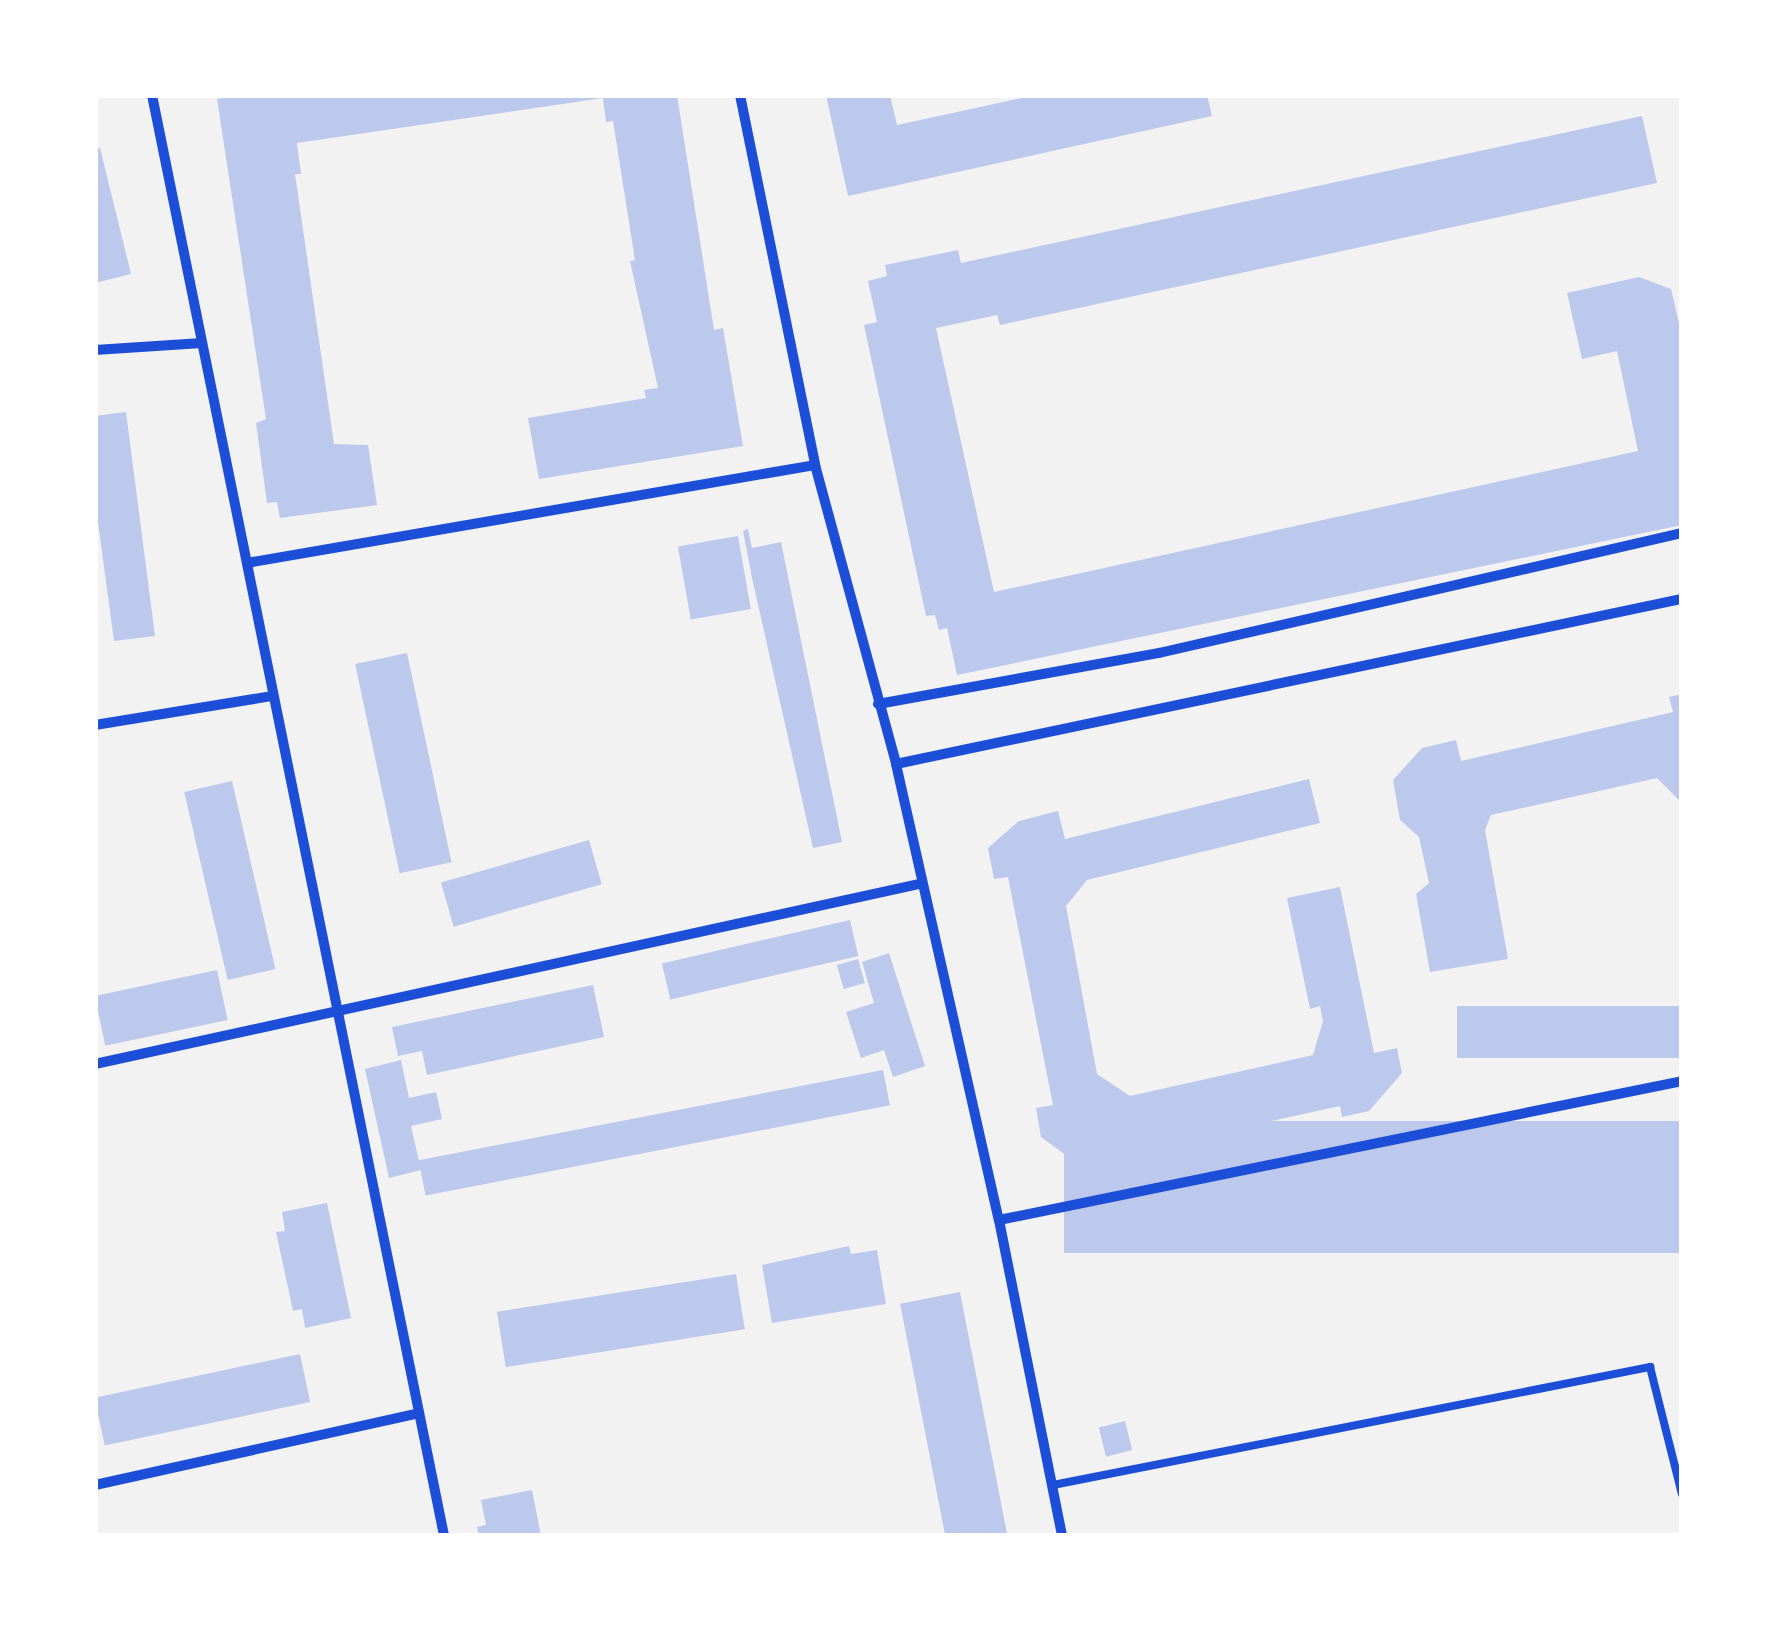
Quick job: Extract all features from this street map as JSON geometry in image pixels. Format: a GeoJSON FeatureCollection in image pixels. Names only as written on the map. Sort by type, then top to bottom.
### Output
{"type":"FeatureCollection","features":[{"type":"Feature","properties":{"kind":"street"},"geometry":{"type":"LineString","coordinates":[[152,95],[444,1536]]}},
{"type":"Feature","properties":{"kind":"street"},"geometry":{"type":"LineString","coordinates":[[740,95],[814,465],[896,764],[919,884],[999,1220],[1062,1536]]}},
{"type":"Feature","properties":{"kind":"street"},"geometry":{"type":"LineString","coordinates":[[95,350],[202,343]]}},
{"type":"Feature","properties":{"kind":"street"},"geometry":{"type":"LineString","coordinates":[[247,563],[814,465]]}},
{"type":"Feature","properties":{"kind":"street"},"geometry":{"type":"LineString","coordinates":[[878,704],[1159,653],[1682,533]]}},
{"type":"Feature","properties":{"kind":"street"},"geometry":{"type":"LineString","coordinates":[[896,764],[1682,599]]}},
{"type":"Feature","properties":{"kind":"street"},"geometry":{"type":"LineString","coordinates":[[95,725],[274,696]]}},
{"type":"Feature","properties":{"kind":"street"},"geometry":{"type":"LineString","coordinates":[[95,1064],[338,1014],[919,884]]}},
{"type":"Feature","properties":{"kind":"street"},"geometry":{"type":"LineString","coordinates":[[999,1220],[1682,1080]]}},
{"type":"Feature","properties":{"kind":"street"},"geometry":{"type":"LineString","coordinates":[[95,1484],[419,1414]]}},
{"type":"Feature","properties":{"kind":"lane"},"geometry":{"type":"LineString","coordinates":[[1053,1485],[1650,1367],[1682,1494]]}},
{"type":"Feature","properties":{"kind":"building"},"geometry":{"type":"Polygon","coordinates":[[[236,95],[677,95],[714,330],[723,328],[743,446],[539,479],[528,418],[646,398],[644,390],[658,388],[630,261],[635,260],[613,121],[606,122],[603,98],[297,143],[301,174],[295,174],[334,444],[368,445],[377,505],[280,518],[277,502],[267,503],[256,423],[266,419],[217,99],[236,95]]]}},
{"type":"Feature","properties":{"kind":"building"},"geometry":{"type":"Polygon","coordinates":[[[826,95],[890,95],[897,125],[1035,95],[1207,95],[1212,116],[848,196],[826,95]]]}},
{"type":"Feature","properties":{"kind":"building"},"geometry":{"type":"Polygon","coordinates":[[[1642,116],[1657,183],[1000,325],[997,315],[936,328],[994,592],[1638,451],[1617,351],[1582,359],[1567,293],[1639,277],[1671,289],[1682,336],[1682,525],[957,675],[947,628],[939,630],[935,615],[926,616],[864,325],[877,322],[868,281],[887,276],[885,265],[958,250],[961,263],[1642,116]]]}},
{"type":"Feature","properties":{"kind":"building"},"geometry":{"type":"Polygon","coordinates":[[[100,148],[131,274],[95,283],[95,149],[100,148]]]}},
{"type":"Feature","properties":{"kind":"building"},"geometry":{"type":"Polygon","coordinates":[[[126,412],[155,636],[114,641],[95,500],[95,416],[126,412]]]}},
{"type":"Feature","properties":{"kind":"building"},"geometry":{"type":"Polygon","coordinates":[[[748,529],[752,548],[781,542],[842,842],[813,848],[752,578],[743,531],[748,529]]]}},
{"type":"Feature","properties":{"kind":"building"},"geometry":{"type":"Polygon","coordinates":[[[738,536],[751,609],[691,619],[678,547],[738,536]]]}},
{"type":"Feature","properties":{"kind":"building"},"geometry":{"type":"Polygon","coordinates":[[[407,653],[451,862],[400,873],[355,664],[407,653]]]}},
{"type":"Feature","properties":{"kind":"building"},"geometry":{"type":"Polygon","coordinates":[[[1682,694],[1682,803],[1657,778],[1491,815],[1485,830],[1508,959],[1430,972],[1416,894],[1429,883],[1419,837],[1400,820],[1393,780],[1422,748],[1456,740],[1461,761],[1673,712],[1669,697],[1682,694]]]}},
{"type":"Feature","properties":{"kind":"building"},"geometry":{"type":"Polygon","coordinates":[[[1309,779],[1320,823],[1087,880],[1066,906],[1097,1074],[1130,1096],[1313,1055],[1323,1021],[1320,1006],[1310,1009],[1287,898],[1340,887],[1374,1053],[1397,1048],[1402,1073],[1369,1111],[1342,1117],[1340,1106],[1132,1151],[1135,1163],[1089,1172],[1041,1137],[1036,1108],[1053,1105],[1008,877],[994,879],[988,848],[1019,821],[1058,811],[1065,839],[1309,779]]]}},
{"type":"Feature","properties":{"kind":"building"},"geometry":{"type":"Polygon","coordinates":[[[232,781],[275,969],[228,980],[184,792],[232,781]]]}},
{"type":"Feature","properties":{"kind":"building"},"geometry":{"type":"Polygon","coordinates":[[[589,840],[602,884],[454,927],[441,882],[589,840]]]}},
{"type":"Feature","properties":{"kind":"building"},"geometry":{"type":"Polygon","coordinates":[[[850,920],[858,956],[670,999],[662,963],[850,920]]]}},
{"type":"Feature","properties":{"kind":"building"},"geometry":{"type":"Polygon","coordinates":[[[889,953],[925,1066],[893,1077],[884,1050],[861,1058],[846,1012],[874,1003],[862,962],[889,953]]]}},
{"type":"Feature","properties":{"kind":"building"},"geometry":{"type":"Polygon","coordinates":[[[858,959],[865,983],[844,989],[837,965],[858,959]]]}},
{"type":"Feature","properties":{"kind":"building"},"geometry":{"type":"Polygon","coordinates":[[[217,970],[228,1020],[105,1046],[95,996],[217,970]]]}},
{"type":"Feature","properties":{"kind":"building"},"geometry":{"type":"Polygon","coordinates":[[[593,985],[604,1037],[427,1075],[422,1051],[398,1056],[392,1027],[593,985]]]}},
{"type":"Feature","properties":{"kind":"building"},"geometry":{"type":"Polygon","coordinates":[[[1457,1006],[1682,1006],[1682,1058],[1457,1058],[1457,1006]]]}},
{"type":"Feature","properties":{"kind":"building"},"geometry":{"type":"Polygon","coordinates":[[[401,1060],[409,1098],[436,1092],[442,1119],[411,1126],[421,1170],[389,1178],[365,1069],[401,1060]]]}},
{"type":"Feature","properties":{"kind":"building"},"geometry":{"type":"Polygon","coordinates":[[[883,1070],[890,1105],[426,1196],[419,1160],[883,1070]]]}},
{"type":"Feature","properties":{"kind":"building"},"geometry":{"type":"Polygon","coordinates":[[[1064,1121],[1682,1121],[1682,1253],[1064,1253],[1064,1121]]]}},
{"type":"Feature","properties":{"kind":"building"},"geometry":{"type":"Polygon","coordinates":[[[327,1203],[351,1318],[305,1328],[302,1309],[293,1311],[276,1232],[285,1231],[282,1212],[327,1203]]]}},
{"type":"Feature","properties":{"kind":"building"},"geometry":{"type":"Polygon","coordinates":[[[849,1246],[851,1254],[877,1250],[886,1304],[772,1323],[762,1265],[849,1246]]]}},
{"type":"Feature","properties":{"kind":"building"},"geometry":{"type":"Polygon","coordinates":[[[736,1274],[745,1329],[506,1367],[497,1312],[736,1274]]]}},
{"type":"Feature","properties":{"kind":"building"},"geometry":{"type":"Polygon","coordinates":[[[960,1292],[1007,1535],[945,1536],[900,1304],[960,1292]]]}},
{"type":"Feature","properties":{"kind":"building"},"geometry":{"type":"Polygon","coordinates":[[[300,1354],[310,1402],[105,1446],[95,1398],[300,1354]]]}},
{"type":"Feature","properties":{"kind":"building"},"geometry":{"type":"Polygon","coordinates":[[[1125,1421],[1132,1450],[1106,1457],[1099,1428],[1125,1421]]]}},
{"type":"Feature","properties":{"kind":"building"},"geometry":{"type":"Polygon","coordinates":[[[532,1490],[541,1536],[479,1536],[477,1527],[486,1525],[481,1500],[532,1490]]]}}]}
